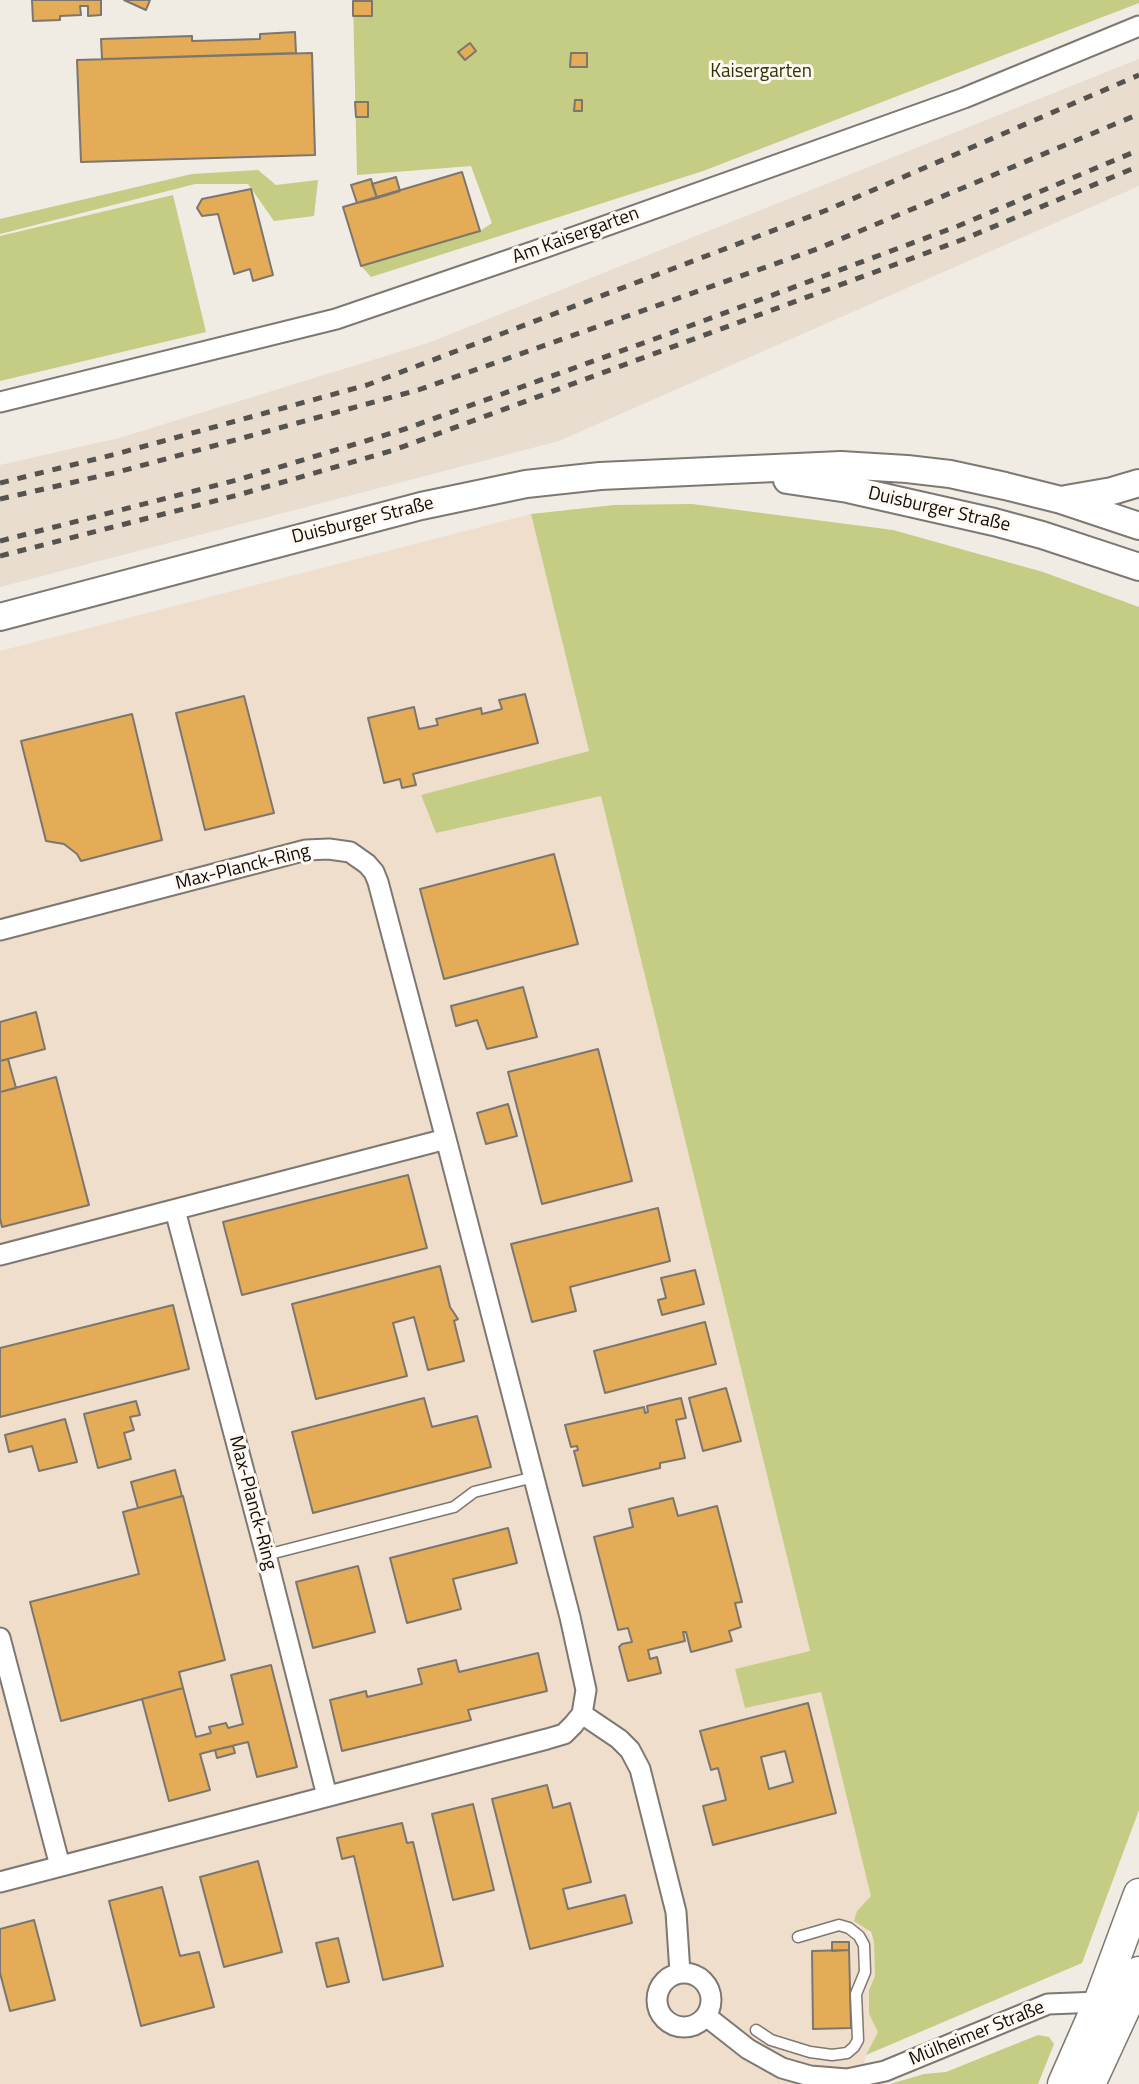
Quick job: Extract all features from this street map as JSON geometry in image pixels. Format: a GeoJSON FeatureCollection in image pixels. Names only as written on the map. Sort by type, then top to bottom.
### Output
{"type":"FeatureCollection","features":[{"type":"Feature","properties":{"kind":"main road","name":"Duisburger Straße"},"geometry":{"type":"LineString","coordinates":[[0,617],[344,525],[493,490],[600,476],[841,465],[907,469],[979,480],[1061,500],[1139,526]]}},
{"type":"Feature","properties":{"kind":"main road","name":"Duisburger Straße"},"geometry":{"type":"LineString","coordinates":[[734,471],[848,489],[994,522],[1054,538],[1139,567]]}},
{"type":"Feature","properties":{"kind":"main road"},"geometry":{"type":"LineString","coordinates":[[1061,500],[1139,483]]}},
{"type":"Feature","properties":{"kind":"main road"},"geometry":{"type":"LineString","coordinates":[[1063,2084],[1122,2005],[1139,1894]]}},
{"type":"Feature","properties":{"kind":"main road"},"geometry":{"type":"LineString","coordinates":[[1090,2084],[1122,2005],[1139,1972]]}},
{"type":"Feature","properties":{"kind":"street","name":"Am Kaisergarten"},"geometry":{"type":"LineString","coordinates":[[0,402],[336,318],[535,251],[951,102],[1139,26]]}},
{"type":"Feature","properties":{"kind":"street","name":"Max-Planck-Ring"},"geometry":{"type":"LineString","coordinates":[[0,930],[306,850],[350,852],[367,864],[378,881],[582,1665],[586,1690],[582,1714]]}},
{"type":"Feature","properties":{"kind":"street"},"geometry":{"type":"LineString","coordinates":[[0,1255],[446,1139]]}},
{"type":"Feature","properties":{"kind":"street","name":"Max-Planck-Ring"},"geometry":{"type":"LineString","coordinates":[[175,1210],[327,1796]]}},
{"type":"Feature","properties":{"kind":"street"},"geometry":{"type":"LineString","coordinates":[[0,1638],[60,1866]]}},
{"type":"Feature","properties":{"kind":"street"},"geometry":{"type":"LineString","coordinates":[[0,1882],[547,1739],[564,1734],[582,1714],[619,1739],[630,1750],[640,1769],[676,1912],[680,1973]]}},
{"type":"Feature","properties":{"kind":"street"},"geometry":{"type":"LineString","coordinates":[[680,1973],[692,1974],[702,1979],[711,1997],[711,2007],[706,2016],[692,2026],[675,2026],[661,2015],[656,2000],[659,1989],[671,1976],[680,1973]]}},
{"type":"Feature","properties":{"kind":"street","name":"Mülheimer Straße"},"geometry":{"type":"LineString","coordinates":[[706,2016],[748,2049],[782,2068],[810,2076],[847,2078],[885,2071],[1048,2004],[1122,2005]]}},
{"type":"Feature","properties":{"kind":"lane"},"geometry":{"type":"LineString","coordinates":[[266,1555],[454,1507],[474,1492],[534,1477]]}},
{"type":"Feature","properties":{"kind":"lane"},"geometry":{"type":"LineString","coordinates":[[756,2030],[771,2040],[810,2052],[846,2053],[858,2040],[856,1994],[865,1972],[864,1945],[859,1936],[849,1928],[839,1925],[798,1937]]}},
{"type":"Feature","properties":{"kind":"shaded area"},"geometry":{"type":"Polygon","coordinates":[[[1139,59],[1139,186],[559,441],[0,587],[0,465],[119,438],[428,343],[1139,59]]]}},
{"type":"Feature","properties":{"kind":"shaded area"},"geometry":{"type":"Polygon","coordinates":[[[531,514],[589,751],[421,796],[436,833],[601,796],[810,1652],[735,1669],[745,1708],[821,1692],[872,1896],[857,1911],[874,1942],[875,1976],[869,1990],[869,2014],[878,2032],[866,2055],[860,2084],[0,2084],[0,651],[531,514]]]}},
{"type":"Feature","properties":{"kind":"green space","name":"Kaisergarten"},"geometry":{"type":"Polygon","coordinates":[[[353,0],[1139,0],[1139,3],[703,171],[371,277],[361,266],[480,231],[492,223],[471,166],[357,175],[353,0]]]}},
{"type":"Feature","properties":{"kind":"green space"},"geometry":{"type":"Polygon","coordinates":[[[258,170],[276,185],[318,180],[314,216],[274,221],[248,184],[195,184],[0,234],[0,219],[192,174],[258,170]]]}},
{"type":"Feature","properties":{"kind":"green space"},"geometry":{"type":"Polygon","coordinates":[[[173,195],[206,332],[0,381],[0,236],[173,195]]]}},
{"type":"Feature","properties":{"kind":"green space"},"geometry":{"type":"Polygon","coordinates":[[[692,504],[893,530],[1043,572],[1139,607],[1139,1810],[1082,1963],[866,2055],[878,2032],[869,2014],[869,1990],[875,1976],[874,1942],[871,1932],[854,1921],[857,1911],[871,1896],[821,1692],[745,1708],[735,1669],[810,1651],[601,796],[436,833],[421,795],[589,751],[531,514],[614,505],[692,504]]]}},
{"type":"Feature","properties":{"kind":"green space"},"geometry":{"type":"Polygon","coordinates":[[[1038,2035],[1049,2037],[1054,2044],[1038,2084],[890,2084],[924,2074],[946,2072],[1038,2035]]]}},
{"type":"Feature","properties":{"kind":"building"},"geometry":{"type":"Polygon","coordinates":[[[32,0],[101,0],[101,15],[88,16],[88,6],[80,6],[81,15],[60,16],[60,20],[33,21],[32,0]]]}},
{"type":"Feature","properties":{"kind":"building"},"geometry":{"type":"Polygon","coordinates":[[[124,0],[150,0],[146,10],[124,0]]]}},
{"type":"Feature","properties":{"kind":"building"},"geometry":{"type":"Polygon","coordinates":[[[353,1],[372,1],[372,16],[353,16],[353,1]]]}},
{"type":"Feature","properties":{"kind":"building"},"geometry":{"type":"Polygon","coordinates":[[[295,32],[296,53],[102,59],[101,39],[192,36],[192,41],[260,39],[260,34],[295,32]]]}},
{"type":"Feature","properties":{"kind":"building"},"geometry":{"type":"Polygon","coordinates":[[[470,43],[476,51],[465,60],[458,52],[470,43]]]}},
{"type":"Feature","properties":{"kind":"building"},"geometry":{"type":"Polygon","coordinates":[[[312,53],[315,155],[81,162],[77,60],[312,53]]]}},
{"type":"Feature","properties":{"kind":"building"},"geometry":{"type":"Polygon","coordinates":[[[571,53],[587,53],[587,67],[570,67],[571,53]]]}},
{"type":"Feature","properties":{"kind":"building"},"geometry":{"type":"Polygon","coordinates":[[[575,100],[582,100],[582,111],[574,111],[575,100]]]}},
{"type":"Feature","properties":{"kind":"building"},"geometry":{"type":"Polygon","coordinates":[[[355,102],[368,102],[368,117],[356,117],[355,102]]]}},
{"type":"Feature","properties":{"kind":"building"},"geometry":{"type":"Polygon","coordinates":[[[462,172],[480,231],[361,266],[343,207],[462,172]]]}},
{"type":"Feature","properties":{"kind":"building"},"geometry":{"type":"Polygon","coordinates":[[[396,177],[400,191],[377,198],[372,184],[396,177]]]}},
{"type":"Feature","properties":{"kind":"building"},"geometry":{"type":"Polygon","coordinates":[[[371,179],[377,198],[357,203],[351,185],[371,179]]]}},
{"type":"Feature","properties":{"kind":"building"},"geometry":{"type":"Polygon","coordinates":[[[251,189],[273,275],[253,281],[250,269],[234,274],[218,214],[202,216],[197,208],[202,199],[251,189]]]}},
{"type":"Feature","properties":{"kind":"building"},"geometry":{"type":"Polygon","coordinates":[[[525,694],[538,743],[413,774],[416,785],[402,788],[400,779],[384,783],[368,718],[414,707],[419,729],[438,725],[436,719],[481,708],[482,714],[502,709],[499,700],[525,694]]]}},
{"type":"Feature","properties":{"kind":"building"},"geometry":{"type":"Polygon","coordinates":[[[244,696],[274,813],[205,830],[176,713],[244,696]]]}},
{"type":"Feature","properties":{"kind":"building"},"geometry":{"type":"Polygon","coordinates":[[[132,714],[162,840],[81,861],[77,854],[64,844],[46,841],[21,741],[132,714]]]}},
{"type":"Feature","properties":{"kind":"building"},"geometry":{"type":"Polygon","coordinates":[[[554,854],[578,944],[444,979],[420,889],[554,854]]]}},
{"type":"Feature","properties":{"kind":"building"},"geometry":{"type":"Polygon","coordinates":[[[523,987],[537,1037],[487,1049],[477,1020],[456,1026],[451,1006],[523,987]]]}},
{"type":"Feature","properties":{"kind":"building"},"geometry":{"type":"Polygon","coordinates":[[[36,1012],[45,1049],[0,1061],[0,1022],[36,1012]]]}},
{"type":"Feature","properties":{"kind":"building"},"geometry":{"type":"Polygon","coordinates":[[[598,1049],[632,1181],[542,1204],[508,1072],[598,1049]]]}},
{"type":"Feature","properties":{"kind":"building"},"geometry":{"type":"Polygon","coordinates":[[[8,1059],[16,1088],[0,1092],[0,1061],[8,1059]]]}},
{"type":"Feature","properties":{"kind":"building"},"geometry":{"type":"Polygon","coordinates":[[[56,1077],[89,1205],[2,1227],[0,1092],[56,1077]]]}},
{"type":"Feature","properties":{"kind":"building"},"geometry":{"type":"Polygon","coordinates":[[[508,1104],[517,1136],[486,1144],[477,1113],[508,1104]]]}},
{"type":"Feature","properties":{"kind":"building"},"geometry":{"type":"Polygon","coordinates":[[[408,1175],[427,1248],[242,1295],[223,1222],[408,1175]]]}},
{"type":"Feature","properties":{"kind":"building"},"geometry":{"type":"Polygon","coordinates":[[[658,1208],[670,1261],[570,1287],[576,1311],[532,1322],[511,1244],[658,1208]]]}},
{"type":"Feature","properties":{"kind":"building"},"geometry":{"type":"Polygon","coordinates":[[[440,1266],[450,1307],[458,1319],[454,1321],[464,1361],[428,1370],[414,1317],[393,1323],[407,1376],[316,1399],[292,1304],[440,1266]]]}},
{"type":"Feature","properties":{"kind":"building"},"geometry":{"type":"Polygon","coordinates":[[[695,1270],[704,1304],[662,1315],[658,1300],[666,1298],[661,1278],[695,1270]]]}},
{"type":"Feature","properties":{"kind":"building"},"geometry":{"type":"Polygon","coordinates":[[[173,1305],[189,1369],[0,1417],[0,1348],[173,1305]]]}},
{"type":"Feature","properties":{"kind":"building"},"geometry":{"type":"Polygon","coordinates":[[[705,1322],[716,1364],[605,1393],[594,1351],[705,1322]]]}},
{"type":"Feature","properties":{"kind":"building"},"geometry":{"type":"Polygon","coordinates":[[[726,1388],[741,1441],[703,1451],[689,1398],[726,1388]]]}},
{"type":"Feature","properties":{"kind":"building"},"geometry":{"type":"Polygon","coordinates":[[[424,1398],[432,1427],[477,1416],[491,1467],[313,1513],[292,1432],[424,1398]]]}},
{"type":"Feature","properties":{"kind":"building"},"geometry":{"type":"Polygon","coordinates":[[[681,1398],[686,1418],[676,1420],[685,1458],[660,1463],[660,1468],[583,1486],[574,1451],[578,1450],[577,1446],[571,1447],[565,1425],[644,1407],[645,1413],[648,1412],[647,1406],[681,1398]]]}},
{"type":"Feature","properties":{"kind":"building"},"geometry":{"type":"Polygon","coordinates":[[[136,1401],[140,1415],[130,1417],[134,1430],[124,1433],[131,1459],[98,1468],[84,1414],[136,1401]]]}},
{"type":"Feature","properties":{"kind":"building"},"geometry":{"type":"Polygon","coordinates":[[[65,1419],[77,1462],[39,1471],[32,1446],[9,1452],[5,1435],[65,1419]]]}},
{"type":"Feature","properties":{"kind":"building"},"geometry":{"type":"Polygon","coordinates":[[[175,1470],[182,1496],[138,1508],[131,1482],[175,1470]]]}},
{"type":"Feature","properties":{"kind":"building"},"geometry":{"type":"Polygon","coordinates":[[[183,1496],[225,1660],[179,1672],[183,1688],[61,1721],[30,1602],[139,1574],[123,1512],[183,1496]]]}},
{"type":"Feature","properties":{"kind":"building"},"geometry":{"type":"Polygon","coordinates":[[[673,1498],[678,1516],[717,1506],[742,1602],[735,1603],[741,1627],[729,1631],[732,1641],[691,1652],[686,1632],[683,1632],[685,1641],[648,1650],[650,1659],[657,1657],[661,1673],[628,1681],[619,1647],[632,1642],[628,1628],[618,1630],[594,1537],[633,1527],[629,1509],[673,1498]]]}},
{"type":"Feature","properties":{"kind":"building"},"geometry":{"type":"Polygon","coordinates":[[[508,1528],[517,1563],[453,1579],[461,1609],[407,1623],[390,1558],[508,1528]]]}},
{"type":"Feature","properties":{"kind":"building"},"geometry":{"type":"Polygon","coordinates":[[[358,1566],[375,1632],[313,1648],[296,1582],[358,1566]]]}},
{"type":"Feature","properties":{"kind":"building"},"geometry":{"type":"Polygon","coordinates":[[[538,1653],[547,1691],[468,1710],[471,1720],[342,1751],[330,1700],[366,1691],[367,1697],[422,1684],[418,1669],[456,1660],[459,1672],[538,1653]]]}},
{"type":"Feature","properties":{"kind":"building"},"geometry":{"type":"Polygon","coordinates":[[[271,1665],[297,1767],[257,1777],[248,1742],[215,1750],[200,1754],[210,1790],[169,1801],[142,1699],[183,1688],[196,1737],[211,1733],[209,1727],[226,1723],[228,1728],[243,1724],[231,1675],[271,1665]]]}},
{"type":"Feature","properties":{"kind":"building"},"geometry":{"type":"Polygon","coordinates":[[[808,1703],[836,1813],[713,1845],[703,1806],[726,1800],[718,1768],[711,1770],[700,1731],[808,1703]],[[785,1751],[761,1757],[769,1789],[793,1782],[785,1751]]]}},
{"type":"Feature","properties":{"kind":"building"},"geometry":{"type":"Polygon","coordinates":[[[233,1746],[235,1753],[217,1758],[215,1750],[233,1746]]]}},
{"type":"Feature","properties":{"kind":"building"},"geometry":{"type":"Polygon","coordinates":[[[547,1785],[553,1808],[570,1803],[591,1882],[563,1889],[568,1909],[625,1895],[632,1923],[530,1949],[492,1799],[547,1785]]]}},
{"type":"Feature","properties":{"kind":"building"},"geometry":{"type":"Polygon","coordinates":[[[473,1804],[494,1890],[453,1900],[432,1814],[473,1804]]]}},
{"type":"Feature","properties":{"kind":"building"},"geometry":{"type":"Polygon","coordinates":[[[402,1823],[407,1843],[413,1842],[443,1966],[383,1980],[354,1856],[342,1859],[337,1838],[402,1823]]]}},
{"type":"Feature","properties":{"kind":"building"},"geometry":{"type":"Polygon","coordinates":[[[258,1861],[282,1952],[224,1967],[200,1877],[258,1861]]]}},
{"type":"Feature","properties":{"kind":"building"},"geometry":{"type":"Polygon","coordinates":[[[162,1887],[180,1956],[199,1952],[214,2007],[141,2026],[109,1901],[162,1887]]]}},
{"type":"Feature","properties":{"kind":"building"},"geometry":{"type":"Polygon","coordinates":[[[34,1920],[55,2000],[10,2011],[0,1973],[0,1929],[34,1920]]]}},
{"type":"Feature","properties":{"kind":"building"},"geometry":{"type":"Polygon","coordinates":[[[338,1938],[349,1982],[327,1987],[316,1943],[338,1938]]]}},
{"type":"Feature","properties":{"kind":"building"},"geometry":{"type":"Polygon","coordinates":[[[832,1942],[849,1942],[849,1950],[832,1951],[832,1942]]]}},
{"type":"Feature","properties":{"kind":"building"},"geometry":{"type":"Polygon","coordinates":[[[849,1950],[851,2028],[813,2029],[812,1951],[849,1950]]]}},
{"type":"Feature","properties":{"kind":"railway"},"geometry":{"type":"LineString","coordinates":[[0,483],[367,385],[827,210],[1139,75]]}},
{"type":"Feature","properties":{"kind":"railway"},"geometry":{"type":"LineString","coordinates":[[0,499],[118,472],[418,390],[817,249],[1139,114]]}},
{"type":"Feature","properties":{"kind":"railway"},"geometry":{"type":"LineString","coordinates":[[0,541],[237,480],[405,429],[958,226],[1139,150]]}},
{"type":"Feature","properties":{"kind":"railway"},"geometry":{"type":"LineString","coordinates":[[0,556],[238,495],[394,450],[964,239],[1139,166]]}}]}
